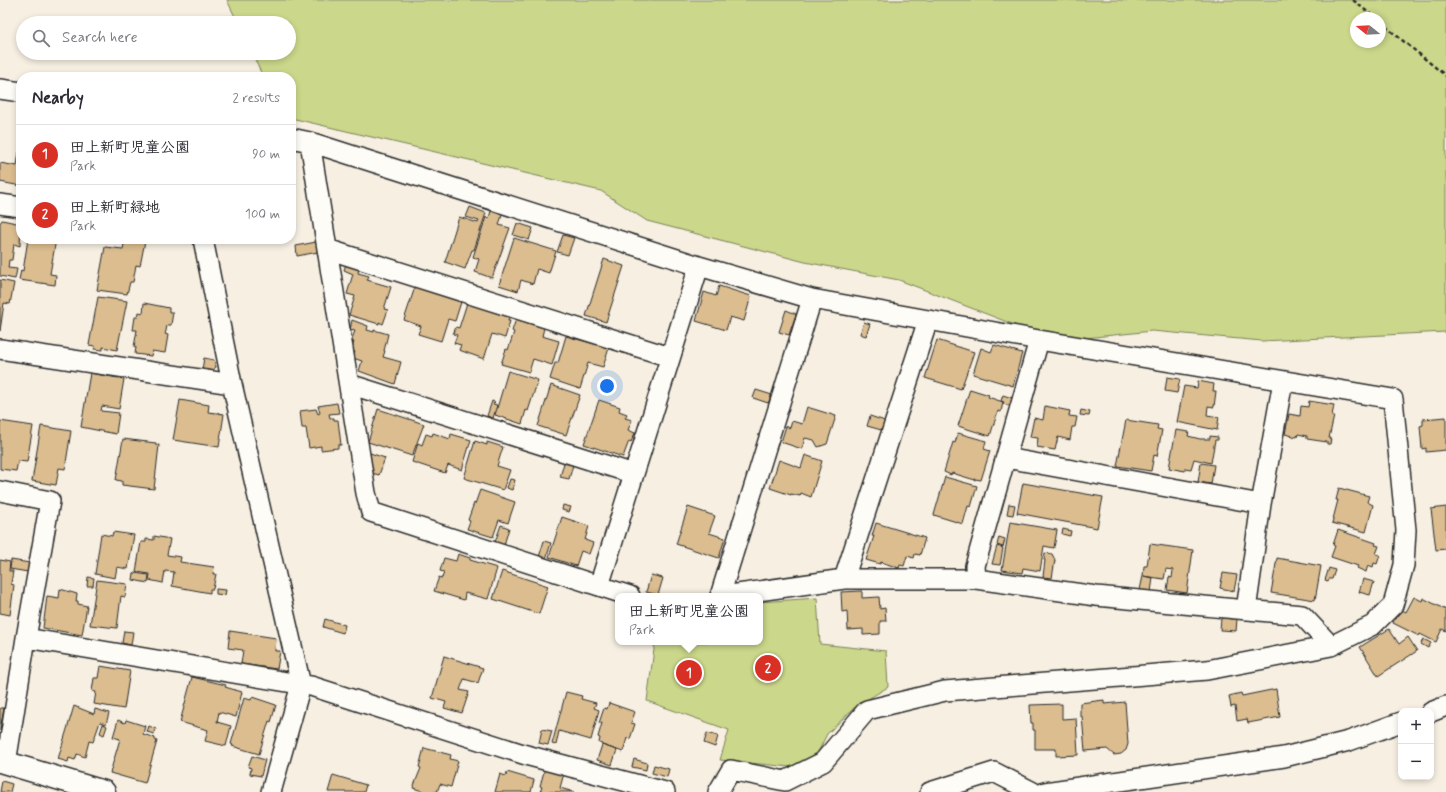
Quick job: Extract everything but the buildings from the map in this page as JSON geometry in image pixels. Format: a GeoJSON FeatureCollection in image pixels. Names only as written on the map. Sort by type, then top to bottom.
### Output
{"type":"FeatureCollection","features":[{"type":"Feature","properties":{"kind":"street"},"geometry":{"type":"LineString","coordinates":[[0,89],[16,91]]}},
{"type":"Feature","properties":{"kind":"street"},"geometry":{"type":"LineString","coordinates":[[296,139],[310,142],[698,266],[812,299],[1039,340],[1393,399],[1406,530],[1404,564],[1393,605],[1373,625],[1331,646],[1207,670],[945,691],[867,710],[823,762],[785,781],[731,770],[718,792]]}},
{"type":"Feature","properties":{"kind":"street"},"geometry":{"type":"LineString","coordinates":[[310,142],[348,384],[366,493],[371,512],[621,593]]}},
{"type":"Feature","properties":{"kind":"street"},"geometry":{"type":"LineString","coordinates":[[0,204],[16,206]]}},
{"type":"Feature","properties":{"kind":"street"},"geometry":{"type":"LineString","coordinates":[[204,244],[232,384],[301,685],[271,792]]}},
{"type":"Feature","properties":{"kind":"street"},"geometry":{"type":"LineString","coordinates":[[327,249],[670,357]]}},
{"type":"Feature","properties":{"kind":"street"},"geometry":{"type":"LineString","coordinates":[[599,586],[698,266]]}},
{"type":"Feature","properties":{"kind":"street"},"geometry":{"type":"LineString","coordinates":[[721,593],[812,299]]}},
{"type":"Feature","properties":{"kind":"street"},"geometry":{"type":"LineString","coordinates":[[844,579],[928,320]]}},
{"type":"Feature","properties":{"kind":"street"},"geometry":{"type":"LineString","coordinates":[[976,579],[975,566],[1039,340]]}},
{"type":"Feature","properties":{"kind":"street"},"geometry":{"type":"LineString","coordinates":[[0,349],[232,384]]}},
{"type":"Feature","properties":{"kind":"street"},"geometry":{"type":"LineString","coordinates":[[1246,610],[1261,504],[1283,381]]}},
{"type":"Feature","properties":{"kind":"street"},"geometry":{"type":"LineString","coordinates":[[348,384],[634,474]]}},
{"type":"Feature","properties":{"kind":"street"},"geometry":{"type":"LineString","coordinates":[[1006,458],[1261,504]]}},
{"type":"Feature","properties":{"kind":"street"},"geometry":{"type":"LineString","coordinates":[[0,491],[50,501],[3,762],[104,792]]}},
{"type":"Feature","properties":{"kind":"street"},"geometry":{"type":"LineString","coordinates":[[744,593],[844,579],[976,579],[1096,596],[1302,615],[1331,646]]}},
{"type":"Feature","properties":{"kind":"street"},"geometry":{"type":"LineString","coordinates":[[26,638],[311,686],[526,755],[666,792]]}},
{"type":"Feature","properties":{"kind":"street"},"geometry":{"type":"LineString","coordinates":[[1434,711],[1446,706]]}},
{"type":"Feature","properties":{"kind":"street"},"geometry":{"type":"LineString","coordinates":[[1044,792],[1284,757],[1349,742],[1398,723]]}},
{"type":"Feature","properties":{"kind":"street"},"geometry":{"type":"LineString","coordinates":[[930,792],[994,772],[1033,792]]}},
{"type":"Feature","properties":{"kind":"path"},"geometry":{"type":"LineString","coordinates":[[1353,0],[1368,12]]}},
{"type":"Feature","properties":{"kind":"path"},"geometry":{"type":"LineString","coordinates":[[1386,27],[1446,76]]}},
{"type":"Feature","properties":{"kind":"green space"},"geometry":{"type":"Polygon","coordinates":[[[227,0],[1446,0],[1446,332],[1262,341],[1152,331],[1056,341],[899,280],[805,262],[647,221],[601,191],[296,119],[296,72],[261,72],[255,60],[296,60],[296,16],[235,16],[227,0]]]}},
{"type":"Feature","properties":{"kind":"green space"},"geometry":{"type":"Polygon","coordinates":[[[817,598],[820,644],[886,651],[888,687],[855,707],[827,734],[817,754],[791,767],[720,760],[729,730],[647,701],[655,645],[763,645],[763,602],[817,598]]]}},
{"type":"Feature","properties":{"kind":"place","name":"田上新町緑地"},"geometry":{"type":"Point","coordinates":[768,668]}},
{"type":"Feature","properties":{"kind":"place","name":"田上新町児童公園"},"geometry":{"type":"Point","coordinates":[689,673]}}]}
